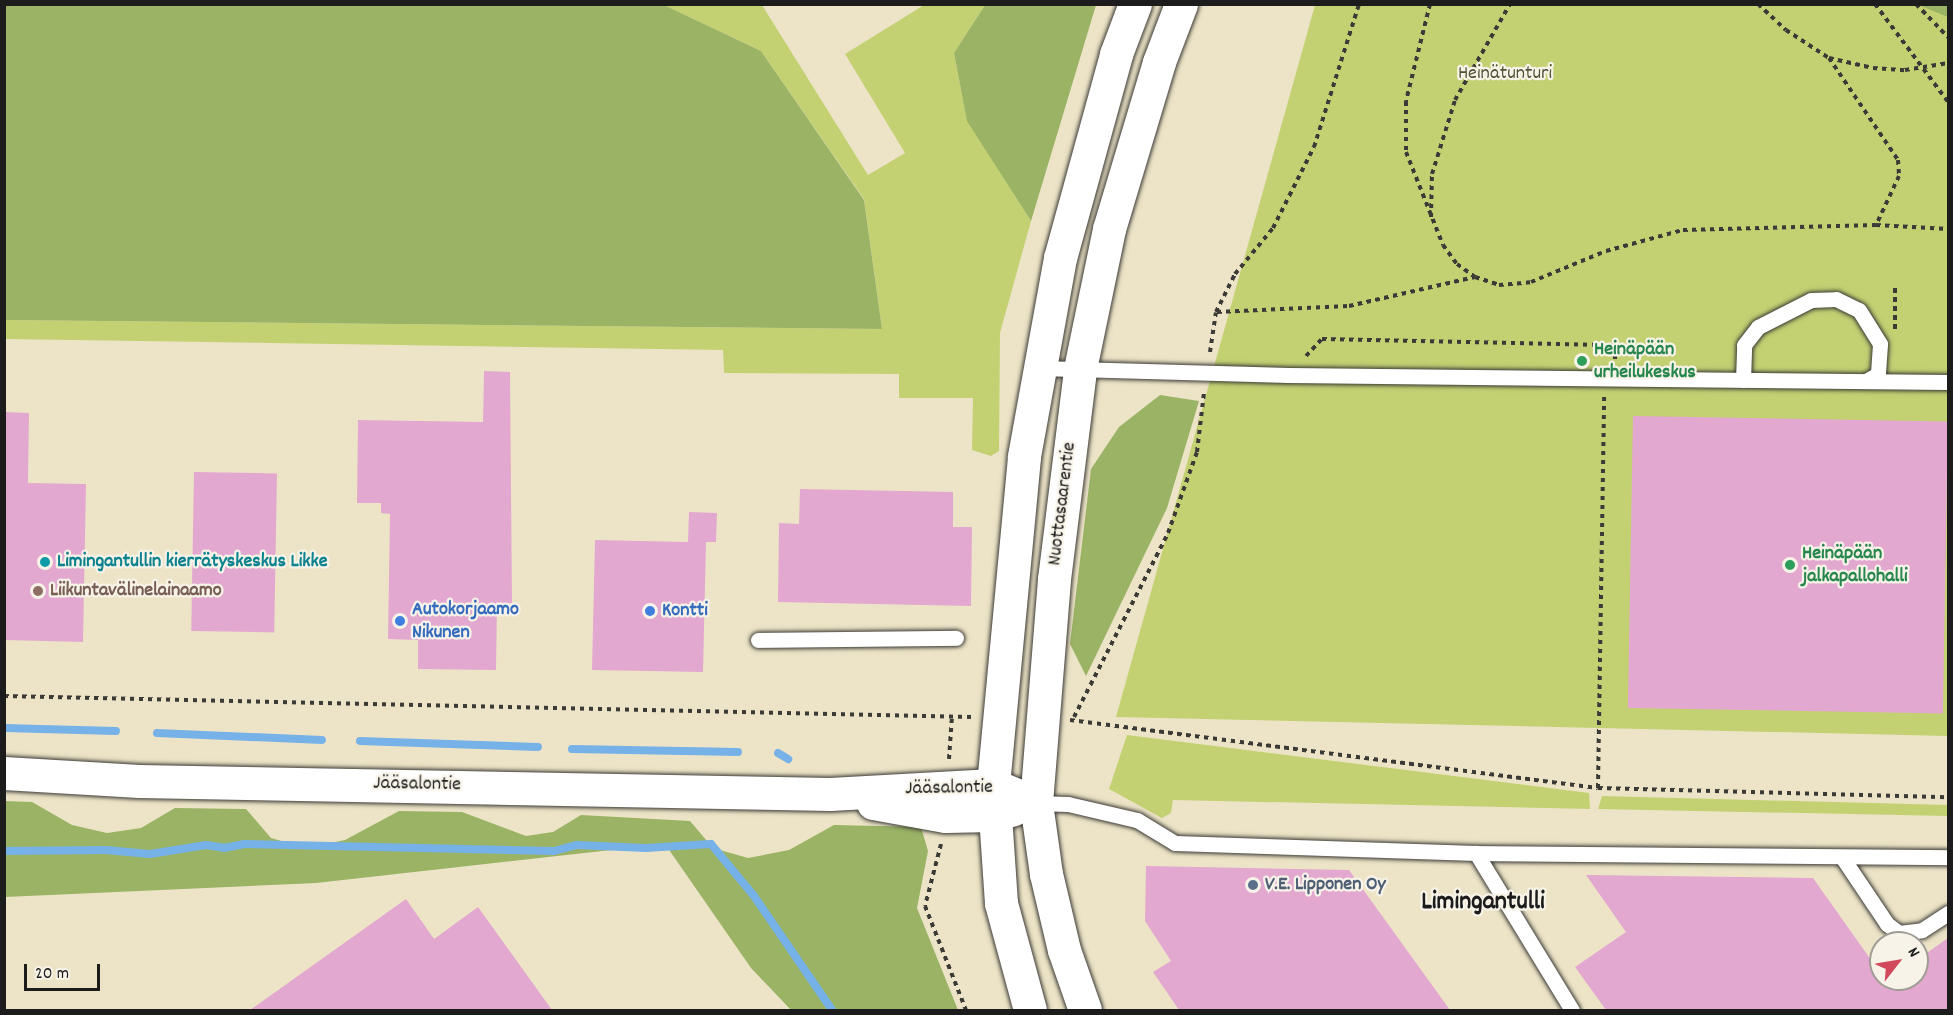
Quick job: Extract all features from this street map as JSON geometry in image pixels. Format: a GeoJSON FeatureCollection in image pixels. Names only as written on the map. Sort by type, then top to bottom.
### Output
{"type":"FeatureCollection","features":[{"type":"Feature","properties":{"kind":"street"},"geometry":{"type":"LineString","coordinates":[[1030,1011],[1001,903],[993,800],[1024,456],[1060,258],[1116,54],[1135,4]]}},
{"type":"Feature","properties":{"kind":"street","name":"Nuottasaarentie"},"geometry":{"type":"LineString","coordinates":[[1084,1011],[1064,950],[1046,874],[1036,803],[1054,579],[1080,369],[1109,229],[1159,62],[1181,4]]}},
{"type":"Feature","properties":{"kind":"street","name":"Jääsalontie"},"geometry":{"type":"LineString","coordinates":[[4,773],[139,781],[830,794],[1036,803]]}},
{"type":"Feature","properties":{"kind":"lane"},"geometry":{"type":"LineString","coordinates":[[1743,380],[1744,345],[1758,327],[1811,300],[1836,299],[1859,310],[1880,344],[1878,374],[1866,381]]}},
{"type":"Feature","properties":{"kind":"lane"},"geometry":{"type":"LineString","coordinates":[[1039,368],[1289,375],[1948,382]]}},
{"type":"Feature","properties":{"kind":"lane"},"geometry":{"type":"LineString","coordinates":[[758,640],[956,638]]}},
{"type":"Feature","properties":{"kind":"lane"},"geometry":{"type":"LineString","coordinates":[[1036,803],[1068,804],[1137,820],[1175,843],[1476,853],[1948,857]]}},
{"type":"Feature","properties":{"kind":"lane"},"geometry":{"type":"LineString","coordinates":[[1476,853],[1572,1011]]}},
{"type":"Feature","properties":{"kind":"lane"},"geometry":{"type":"LineString","coordinates":[[1842,857],[1887,924],[1899,933],[1922,930],[1948,913]]}},
{"type":"Feature","properties":{"kind":"path"},"geometry":{"type":"LineString","coordinates":[[1071,732],[1072,720],[1168,533],[1197,452],[1216,312],[1235,274],[1273,228],[1314,147],[1359,4]]}},
{"type":"Feature","properties":{"kind":"path"},"geometry":{"type":"LineString","coordinates":[[1430,4],[1406,101],[1406,152],[1431,220],[1457,264],[1475,278],[1499,285],[1531,282],[1606,251],[1683,230],[1876,225],[1948,229]]}},
{"type":"Feature","properties":{"kind":"path"},"geometry":{"type":"LineString","coordinates":[[1431,220],[1432,174],[1455,100],[1510,4]]}},
{"type":"Feature","properties":{"kind":"path"},"geometry":{"type":"LineString","coordinates":[[1758,4],[1786,30],[1829,58],[1873,68],[1921,68],[1948,63]]}},
{"type":"Feature","properties":{"kind":"path"},"geometry":{"type":"LineString","coordinates":[[1875,4],[1948,102]]}},
{"type":"Feature","properties":{"kind":"path"},"geometry":{"type":"LineString","coordinates":[[1916,4],[1948,37]]}},
{"type":"Feature","properties":{"kind":"path"},"geometry":{"type":"LineString","coordinates":[[1829,58],[1898,160],[1899,176],[1876,225]]}},
{"type":"Feature","properties":{"kind":"path"},"geometry":{"type":"LineString","coordinates":[[1216,312],[1349,306],[1475,278]]}},
{"type":"Feature","properties":{"kind":"path"},"geometry":{"type":"LineString","coordinates":[[1289,375],[1322,339],[1615,345],[1615,396],[1604,396],[1598,788]]}},
{"type":"Feature","properties":{"kind":"path"},"geometry":{"type":"LineString","coordinates":[[4,696],[758,715],[982,717]]}},
{"type":"Feature","properties":{"kind":"path"},"geometry":{"type":"LineString","coordinates":[[949,761],[952,716]]}},
{"type":"Feature","properties":{"kind":"path"},"geometry":{"type":"LineString","coordinates":[[1072,720],[1598,788],[1948,797]]}},
{"type":"Feature","properties":{"kind":"path"},"geometry":{"type":"LineString","coordinates":[[944,833],[925,906],[966,1011]]}},
{"type":"Feature","properties":{"kind":"green space"},"geometry":{"type":"Polygon","coordinates":[[[5,5],[664,5],[761,51],[864,200],[882,329],[5,320],[5,5]]]}},
{"type":"Feature","properties":{"kind":"green space"},"geometry":{"type":"Polygon","coordinates":[[[664,5],[762,5],[868,175],[905,153],[845,54],[924,5],[985,5],[954,53],[967,120],[1031,221],[1000,333],[999,451],[991,456],[972,450],[973,398],[899,398],[899,374],[724,373],[723,350],[5,339],[5,320],[882,329],[864,199],[761,51],[664,5]]]}},
{"type":"Feature","properties":{"kind":"green space"},"geometry":{"type":"Polygon","coordinates":[[[985,5],[1096,5],[1031,221],[967,121],[954,53],[985,5]]]}},
{"type":"Feature","properties":{"kind":"green space","name":"Heinäpään urheilukeskus"},"geometry":{"type":"Polygon","coordinates":[[[1315,5],[1948,5],[1948,736],[1116,717],[1315,5]]]}},
{"type":"Feature","properties":{"kind":"green space"},"geometry":{"type":"Polygon","coordinates":[[[1921,5],[1948,5],[1948,17],[1921,6],[1921,5]]]}},
{"type":"Feature","properties":{"kind":"green space"},"geometry":{"type":"Polygon","coordinates":[[[1160,395],[1199,401],[1167,508],[1086,676],[1070,644],[1091,469],[1119,427],[1160,395]]]}},
{"type":"Feature","properties":{"kind":"green space"},"geometry":{"type":"Polygon","coordinates":[[[1127,735],[1589,793],[1590,809],[1173,800],[1171,813],[1162,818],[1109,789],[1127,735]]]}},
{"type":"Feature","properties":{"kind":"green space"},"geometry":{"type":"Polygon","coordinates":[[[1602,796],[1948,805],[1948,816],[1598,809],[1602,796]]]}},
{"type":"Feature","properties":{"kind":"green space"},"geometry":{"type":"Polygon","coordinates":[[[4,801],[32,802],[72,825],[107,833],[141,828],[175,808],[246,809],[271,838],[306,848],[345,840],[399,811],[462,812],[526,836],[553,832],[581,815],[690,821],[713,848],[748,858],[789,850],[834,825],[921,827],[928,851],[917,908],[958,1010],[791,1010],[751,968],[665,844],[316,883],[5,897],[4,801]]]}},
{"type":"Feature","properties":{"kind":"building"},"geometry":{"type":"Polygon","coordinates":[[[484,371],[510,372],[512,603],[497,603],[496,670],[418,669],[418,640],[388,639],[390,514],[381,513],[381,503],[357,503],[358,420],[483,422],[484,371]]]}},
{"type":"Feature","properties":{"kind":"building","name":"Limingantullin kierrätyskeskus Likke"},"geometry":{"type":"Polygon","coordinates":[[[4,412],[29,413],[28,483],[86,484],[83,642],[4,640],[4,412]]]}},
{"type":"Feature","properties":{"kind":"building","name":"Heinäpään jalkapallohalli"},"geometry":{"type":"Polygon","coordinates":[[[1633,416],[1948,421],[1943,713],[1628,708],[1633,416]]]}},
{"type":"Feature","properties":{"kind":"building"},"geometry":{"type":"Polygon","coordinates":[[[194,472],[277,473],[274,632],[191,631],[194,472]]]}},
{"type":"Feature","properties":{"kind":"building"},"geometry":{"type":"Polygon","coordinates":[[[800,489],[953,492],[953,527],[972,527],[971,606],[778,602],[779,523],[799,524],[800,489]]]}},
{"type":"Feature","properties":{"kind":"building"},"geometry":{"type":"Polygon","coordinates":[[[689,512],[717,513],[716,542],[706,542],[703,672],[592,670],[595,540],[688,542],[689,512]]]}},
{"type":"Feature","properties":{"kind":"building"},"geometry":{"type":"Polygon","coordinates":[[[1146,866],[1349,870],[1450,1010],[1179,1010],[1153,972],[1171,961],[1145,921],[1146,866]]]}},
{"type":"Feature","properties":{"kind":"building"},"geometry":{"type":"Polygon","coordinates":[[[1586,875],[1813,878],[1869,957],[1869,991],[1929,991],[1929,951],[1948,938],[1948,1010],[1606,1010],[1575,967],[1626,932],[1586,875]]]}},
{"type":"Feature","properties":{"kind":"building"},"geometry":{"type":"Polygon","coordinates":[[[406,899],[434,939],[478,907],[552,1010],[250,1010],[406,899]]]}},
{"type":"Feature","properties":{"kind":"waterway"},"geometry":{"type":"LineString","coordinates":[[4,728],[116,731]]}},
{"type":"Feature","properties":{"kind":"waterway"},"geometry":{"type":"LineString","coordinates":[[157,733],[322,740]]}},
{"type":"Feature","properties":{"kind":"waterway"},"geometry":{"type":"LineString","coordinates":[[360,741],[538,747]]}},
{"type":"Feature","properties":{"kind":"waterway"},"geometry":{"type":"LineString","coordinates":[[572,749],[738,752]]}},
{"type":"Feature","properties":{"kind":"waterway"},"geometry":{"type":"LineString","coordinates":[[778,753],[788,759]]}},
{"type":"Feature","properties":{"kind":"waterway"},"geometry":{"type":"LineString","coordinates":[[4,851],[106,850],[150,854],[206,845],[224,848],[245,844],[554,851],[577,845],[646,848],[711,844],[754,896],[832,1010]]}},
{"type":"Feature","properties":{"kind":"place","name":"Heinäpään urheilukeskus"},"geometry":{"type":"Point","coordinates":[1582,361]}},
{"type":"Feature","properties":{"kind":"place","name":"Limingantullin kierrätyskeskus Likke"},"geometry":{"type":"Point","coordinates":[45,562]}},
{"type":"Feature","properties":{"kind":"place","name":"Heinäpään jalkapallohalli"},"geometry":{"type":"Point","coordinates":[1790,565]}},
{"type":"Feature","properties":{"kind":"place","name":"Liikuntavälinelainaamo"},"geometry":{"type":"Point","coordinates":[38,591]}},
{"type":"Feature","properties":{"kind":"place","name":"Kontti"},"geometry":{"type":"Point","coordinates":[650,611]}},
{"type":"Feature","properties":{"kind":"place","name":"Autokorjaamo Nikunen"},"geometry":{"type":"Point","coordinates":[400,621]}},
{"type":"Feature","properties":{"kind":"place","name":"V.E. Lipponen Oy"},"geometry":{"type":"Point","coordinates":[1253,885]}},
{"type":"Feature","properties":{"kind":"district","name":"Limingantulli"},"geometry":{"type":"Point","coordinates":[1483,903]}},
{"type":"Feature","properties":{"kind":"park label","name":"Heinätunturi"},"geometry":{"type":"Point","coordinates":[1505,74]}}]}
